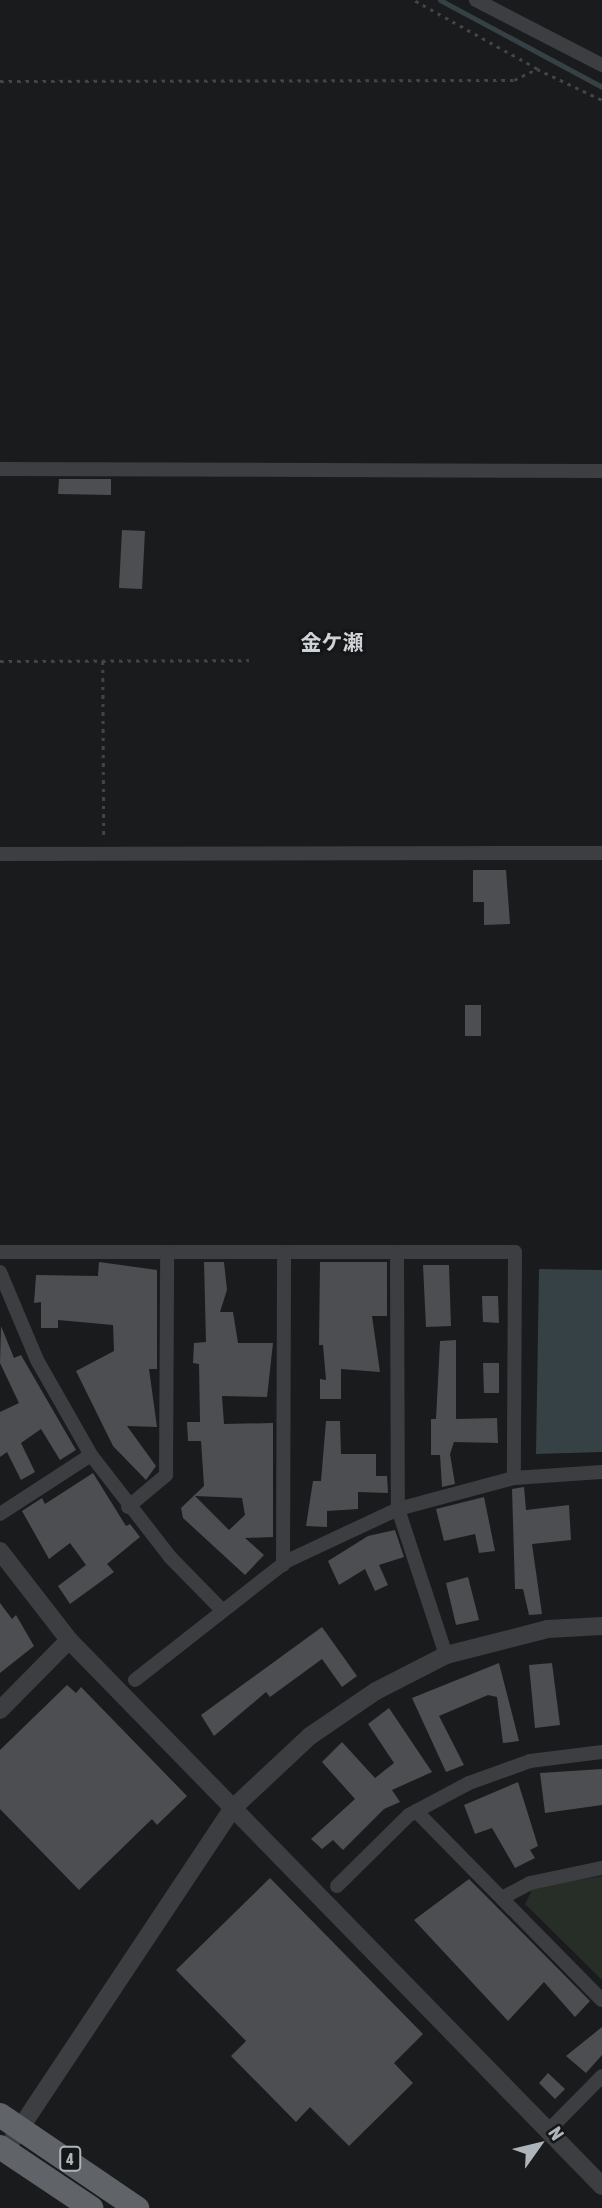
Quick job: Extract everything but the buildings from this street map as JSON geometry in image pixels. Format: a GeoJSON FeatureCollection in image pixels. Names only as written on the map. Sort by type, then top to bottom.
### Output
{"type":"FeatureCollection","features":[{"type":"Feature","properties":{"kind":"highway","name":"4"},"geometry":{"type":"LineString","coordinates":[[10,2121],[137,2208]]}},
{"type":"Feature","properties":{"kind":"highway","name":"4"},"geometry":{"type":"LineString","coordinates":[[2,2153],[91,2208]]}},
{"type":"Feature","properties":{"kind":"street"},"geometry":{"type":"LineString","coordinates":[[476,0],[602,65]]}},
{"type":"Feature","properties":{"kind":"street"},"geometry":{"type":"LineString","coordinates":[[0,469],[602,471]]}},
{"type":"Feature","properties":{"kind":"street"},"geometry":{"type":"LineString","coordinates":[[0,854],[602,853]]}},
{"type":"Feature","properties":{"kind":"street"},"geometry":{"type":"LineString","coordinates":[[0,1252],[515,1252],[514,1478]]}},
{"type":"Feature","properties":{"kind":"street"},"geometry":{"type":"LineString","coordinates":[[283,1565],[284,1252]]}},
{"type":"Feature","properties":{"kind":"street"},"geometry":{"type":"LineString","coordinates":[[397,1252],[398,1509],[446,1655]]}},
{"type":"Feature","properties":{"kind":"street"},"geometry":{"type":"LineString","coordinates":[[128,1507],[166,1475],[167,1253]]}},
{"type":"Feature","properties":{"kind":"street"},"geometry":{"type":"LineString","coordinates":[[0,1272],[37,1360],[91,1455],[128,1507],[221,1609]]}},
{"type":"Feature","properties":{"kind":"street"},"geometry":{"type":"LineString","coordinates":[[0,1514],[91,1455]]}},
{"type":"Feature","properties":{"kind":"street"},"geometry":{"type":"LineString","coordinates":[[135,1681],[221,1609],[283,1565],[398,1509],[514,1478],[602,1472]]}},
{"type":"Feature","properties":{"kind":"street"},"geometry":{"type":"LineString","coordinates":[[0,1551],[69,1640],[602,2186]]}},
{"type":"Feature","properties":{"kind":"street"},"geometry":{"type":"LineString","coordinates":[[2,2153],[10,2121],[233,1808],[310,1736],[376,1691],[446,1655],[548,1629],[602,1626]]}},
{"type":"Feature","properties":{"kind":"street"},"geometry":{"type":"LineString","coordinates":[[0,1710],[69,1640]]}},
{"type":"Feature","properties":{"kind":"street"},"geometry":{"type":"LineString","coordinates":[[337,1886],[416,1811],[469,1783],[530,1761],[602,1752]]}},
{"type":"Feature","properties":{"kind":"street"},"geometry":{"type":"LineString","coordinates":[[416,1811],[602,2000]]}},
{"type":"Feature","properties":{"kind":"street"},"geometry":{"type":"LineString","coordinates":[[502,1898],[530,1883],[602,1868]]}},
{"type":"Feature","properties":{"kind":"street"},"geometry":{"type":"LineString","coordinates":[[548,2131],[602,2076]]}},
{"type":"Feature","properties":{"kind":"path"},"geometry":{"type":"LineString","coordinates":[[413,0],[537,69],[602,100]]}},
{"type":"Feature","properties":{"kind":"path"},"geometry":{"type":"LineString","coordinates":[[0,81],[514,80],[537,69]]}},
{"type":"Feature","properties":{"kind":"path"},"geometry":{"type":"LineString","coordinates":[[0,661],[249,660]]}},
{"type":"Feature","properties":{"kind":"path"},"geometry":{"type":"LineString","coordinates":[[103,661],[104,854]]}},
{"type":"Feature","properties":{"kind":"shaded area"},"geometry":{"type":"Polygon","coordinates":[[[539,1269],[602,1270],[602,1452],[536,1454],[539,1269]]]}},
{"type":"Feature","properties":{"kind":"shaded area"},"geometry":{"type":"Polygon","coordinates":[[[602,1876],[602,1980],[525,1904],[533,1888],[602,1876]]]}},
{"type":"Feature","properties":{"kind":"waterway"},"geometry":{"type":"LineString","coordinates":[[440,0],[602,87]]}},
{"type":"Feature","properties":{"kind":"district","name":"金ケ瀬"},"geometry":{"type":"Point","coordinates":[332,642]}}]}
